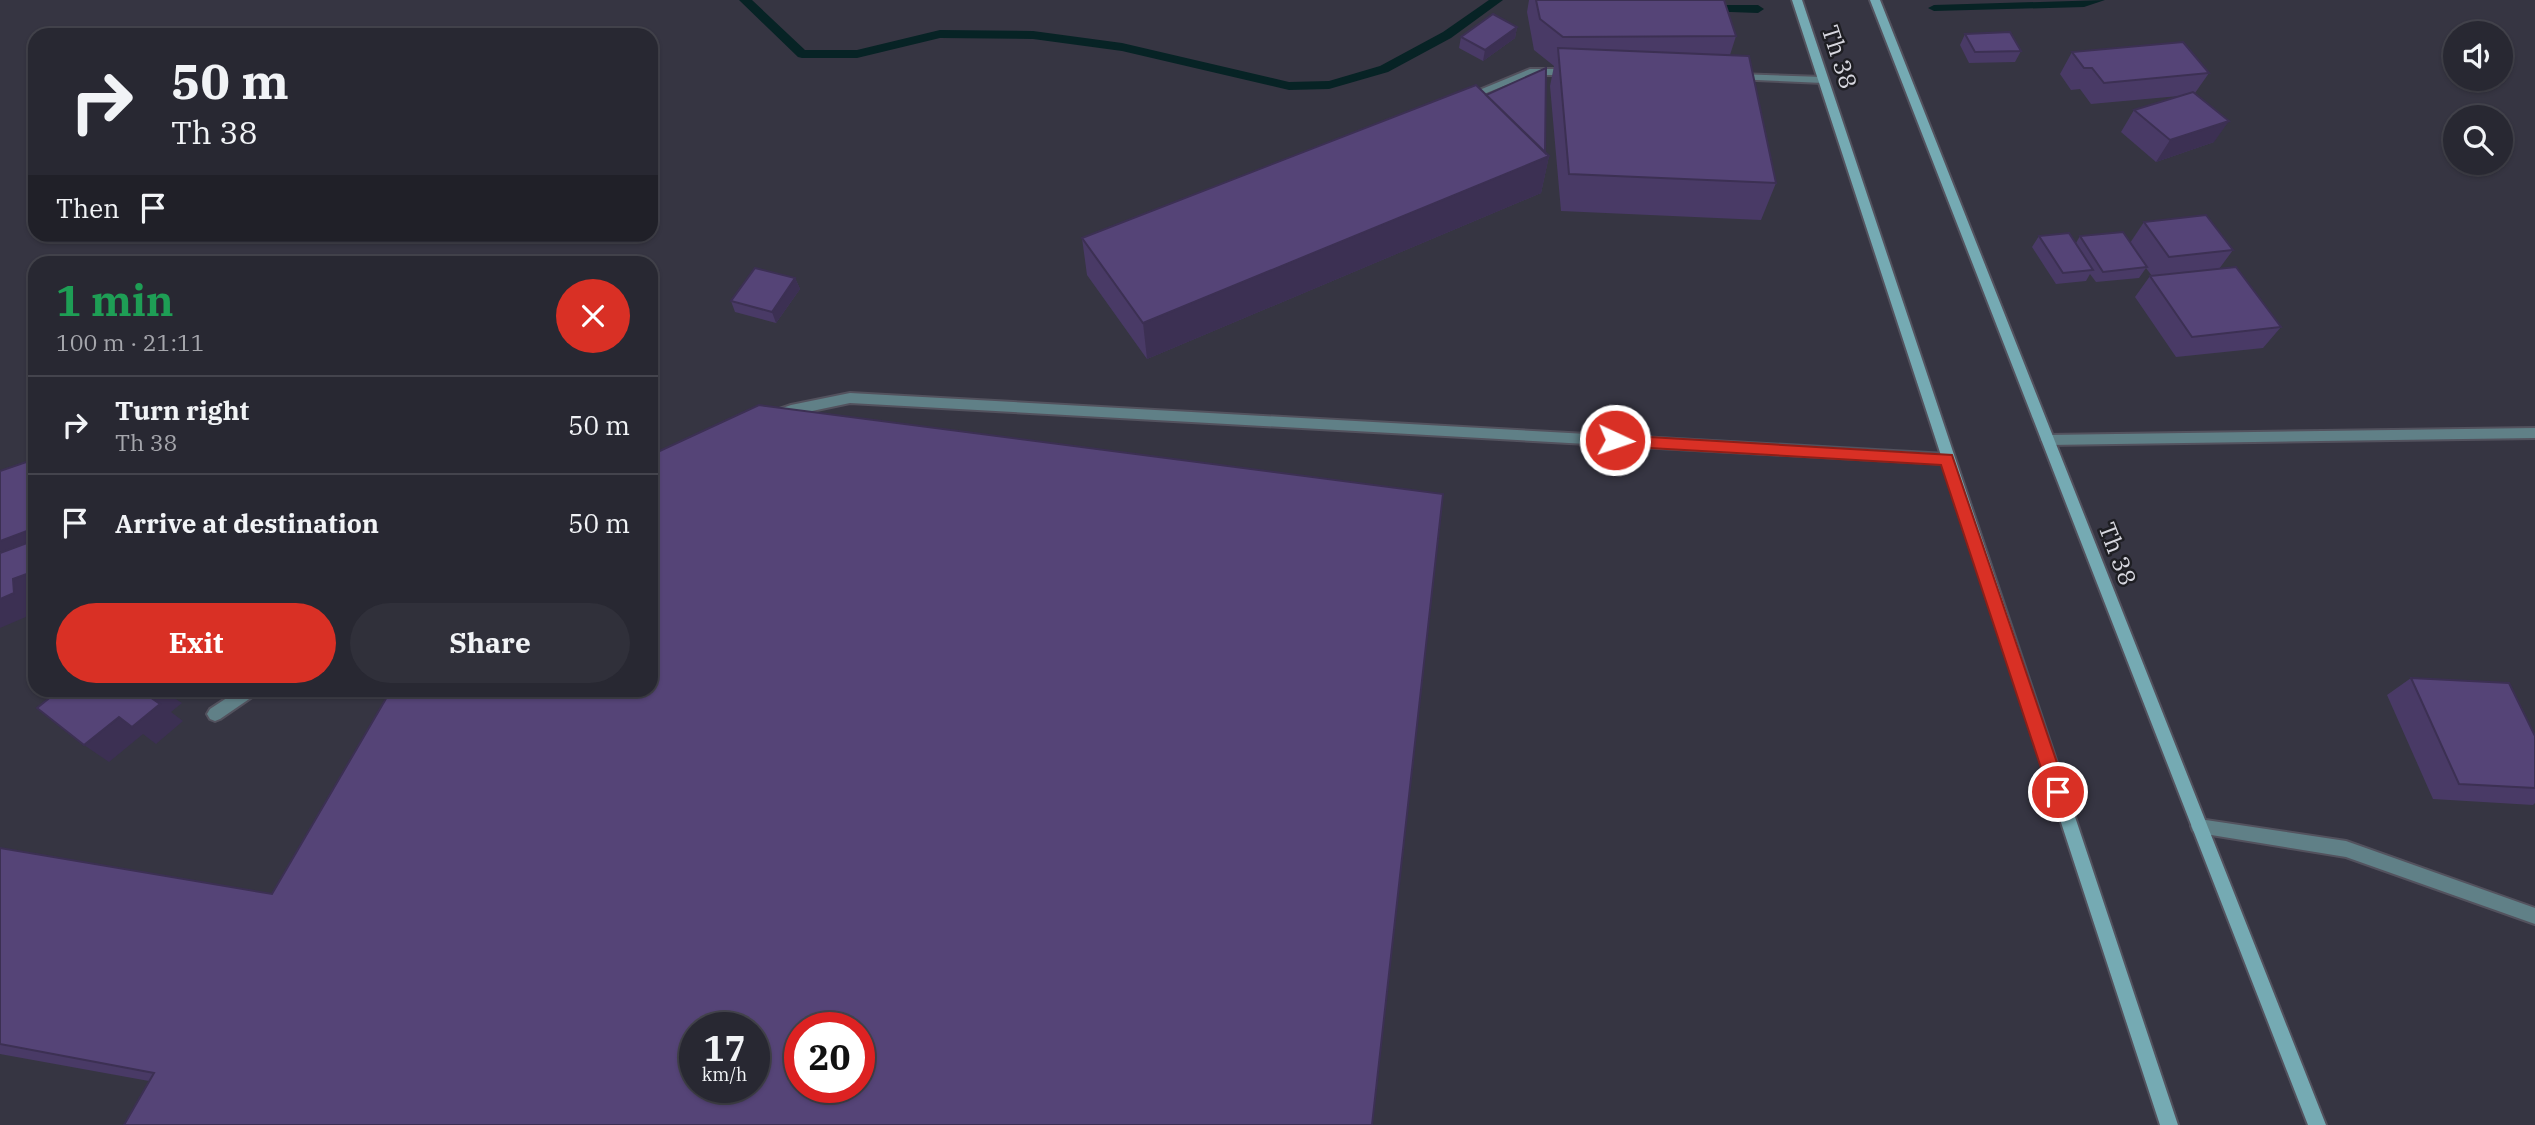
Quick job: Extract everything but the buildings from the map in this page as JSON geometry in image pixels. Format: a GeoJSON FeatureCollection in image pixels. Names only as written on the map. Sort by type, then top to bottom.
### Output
{"type":"FeatureCollection","features":[{"type":"Feature","properties":{"kind":"street","name":"Th 38"},"geometry":{"type":"LineString","coordinates":[[1797,0],[2169,1125]]}},
{"type":"Feature","properties":{"kind":"street","name":"Th 38"},"geometry":{"type":"LineString","coordinates":[[1875,0],[2317,1125]]}},
{"type":"Feature","properties":{"kind":"street"},"geometry":{"type":"LineString","coordinates":[[1455,102],[1530,72],[1587,72]]}},
{"type":"Feature","properties":{"kind":"street"},"geometry":{"type":"LineString","coordinates":[[1726,77],[1823,80]]}},
{"type":"Feature","properties":{"kind":"street"},"geometry":{"type":"LineString","coordinates":[[768,419],[791,410],[850,398],[1947,459]]}},
{"type":"Feature","properties":{"kind":"street"},"geometry":{"type":"LineString","coordinates":[[2048,440],[2535,433]]}},
{"type":"Feature","properties":{"kind":"street"},"geometry":{"type":"LineString","coordinates":[[215,713],[239,697]]}},
{"type":"Feature","properties":{"kind":"street"},"geometry":{"type":"LineString","coordinates":[[2199,826],[2346,849],[2535,916]]}},
{"type":"Feature","properties":{"kind":"waterway"},"geometry":{"type":"LineString","coordinates":[[745,0],[802,54],[857,54],[940,34],[1033,35],[1122,47],[1289,86],[1329,85],[1384,69],[1447,35],[1497,0]]}},
{"type":"Feature","properties":{"kind":"waterway"},"geometry":{"type":"LineString","coordinates":[[1934,8],[2084,4],[2099,0]]}},
{"type":"Feature","properties":{"kind":"waterway"},"geometry":{"type":"LineString","coordinates":[[1707,9],[1758,9]]}},
{"type":"Feature","properties":{"kind":"route"},"geometry":{"type":"LineString","coordinates":[[1615,440],[1947,459],[2058,792]]}}]}
